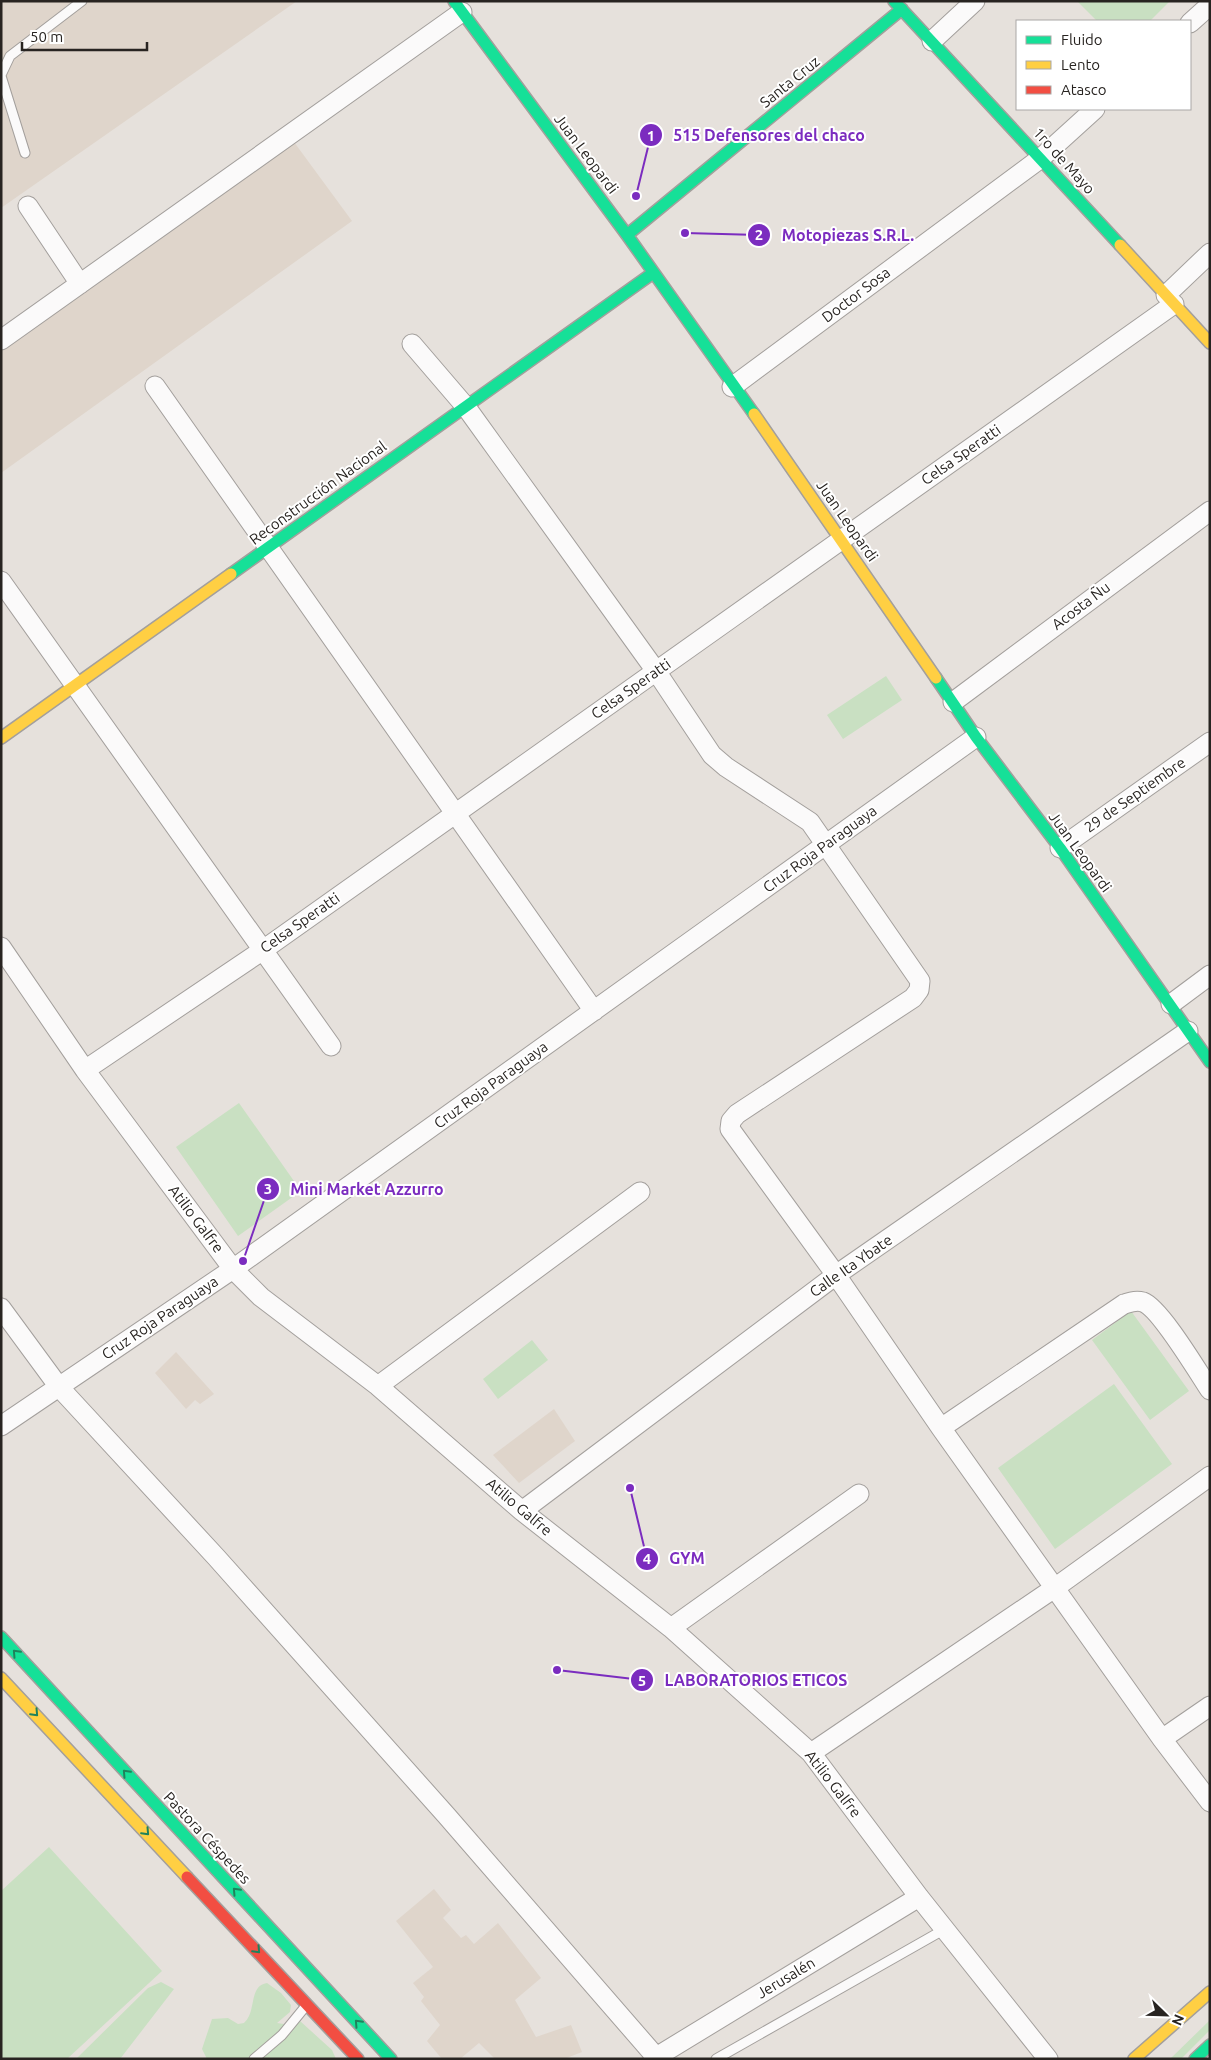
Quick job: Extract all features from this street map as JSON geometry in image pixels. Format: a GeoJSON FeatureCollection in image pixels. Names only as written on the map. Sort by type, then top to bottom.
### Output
{"type":"FeatureCollection","features":[{"type":"Feature","properties":{"kind":"main road","name":"1ro de Mayo"},"geometry":{"type":"LineString","coordinates":[[898,5],[1210,343]]}},
{"type":"Feature","properties":{"kind":"main road","name":"Santa Cruz"},"geometry":{"type":"LineString","coordinates":[[627,235],[898,5]]}},
{"type":"Feature","properties":{"kind":"main road","name":"Juan Leopardi"},"geometry":{"type":"LineString","coordinates":[[458,7],[627,235],[732,387],[842,539],[976,736],[1060,848],[1210,1062]]}},
{"type":"Feature","properties":{"kind":"main road","name":"Reconstrucción Nacional"},"geometry":{"type":"LineString","coordinates":[[1,738],[653,273]]}},
{"type":"Feature","properties":{"kind":"main road","name":"Pastora Céspedes"},"geometry":{"type":"LineString","coordinates":[[1,1637],[316,1995],[358,2059]]}},
{"type":"Feature","properties":{"kind":"main road","name":"Pastora Céspedes"},"geometry":{"type":"LineString","coordinates":[[1,1678],[316,1995],[391,2059]]}},
{"type":"Feature","properties":{"kind":"main road"},"geometry":{"type":"LineString","coordinates":[[1134,2059],[1210,1992]]}},
{"type":"Feature","properties":{"kind":"main road"},"geometry":{"type":"LineString","coordinates":[[1195,2059],[1210,2045]]}},
{"type":"Feature","properties":{"kind":"street"},"geometry":{"type":"LineString","coordinates":[[932,41],[975,1]]}},
{"type":"Feature","properties":{"kind":"street"},"geometry":{"type":"LineString","coordinates":[[1191,22],[1210,5]]}},
{"type":"Feature","properties":{"kind":"street"},"geometry":{"type":"LineString","coordinates":[[1,340],[458,7]]}},
{"type":"Feature","properties":{"kind":"street","name":"Doctor Sosa"},"geometry":{"type":"LineString","coordinates":[[732,387],[1041,158],[1094,110]]}},
{"type":"Feature","properties":{"kind":"street"},"geometry":{"type":"LineString","coordinates":[[28,206],[80,284]]}},
{"type":"Feature","properties":{"kind":"street","name":"Celsa Speratti"},"geometry":{"type":"LineString","coordinates":[[85,1070],[263,950],[842,539],[1170,300],[1210,253]]}},
{"type":"Feature","properties":{"kind":"street"},"geometry":{"type":"LineString","coordinates":[[412,344],[466,407],[656,671],[712,756],[726,768],[810,822],[920,980],[919,990],[913,998],[737,1114],[731,1121],[730,1128],[836,1275],[941,1428],[1056,1587],[1162,1739],[1210,1802]]}},
{"type":"Feature","properties":{"kind":"street"},"geometry":{"type":"LineString","coordinates":[[155,386],[594,1011]]}},
{"type":"Feature","properties":{"kind":"street","name":"Acosta Ñu"},"geometry":{"type":"LineString","coordinates":[[953,702],[1210,511]]}},
{"type":"Feature","properties":{"kind":"street"},"geometry":{"type":"LineString","coordinates":[[1,581],[332,1046]]}},
{"type":"Feature","properties":{"kind":"street","name":"Cruz Roja Paraguaya"},"geometry":{"type":"LineString","coordinates":[[1,1426],[233,1269],[976,736]]}},
{"type":"Feature","properties":{"kind":"street","name":"29 de Septiembre"},"geometry":{"type":"LineString","coordinates":[[1060,848],[1210,742]]}},
{"type":"Feature","properties":{"kind":"street","name":"Atilio Galfre"},"geometry":{"type":"LineString","coordinates":[[1,947],[85,1070],[233,1269],[261,1298],[378,1386],[522,1511],[671,1628],[811,1753],[919,1897],[1048,2059]]}},
{"type":"Feature","properties":{"kind":"street"},"geometry":{"type":"LineString","coordinates":[[1171,1004],[1210,975]]}},
{"type":"Feature","properties":{"kind":"street","name":"Calle Ita Ybate"},"geometry":{"type":"LineString","coordinates":[[522,1511],[836,1275],[1188,1031]]}},
{"type":"Feature","properties":{"kind":"street"},"geometry":{"type":"LineString","coordinates":[[378,1386],[640,1192]]}},
{"type":"Feature","properties":{"kind":"street"},"geometry":{"type":"LineString","coordinates":[[941,1428],[1124,1304],[1134,1301],[1144,1303],[1158,1314],[1210,1390]]}},
{"type":"Feature","properties":{"kind":"street"},"geometry":{"type":"LineString","coordinates":[[1,1308],[59,1387],[216,1557],[446,1815],[654,2058]]}},
{"type":"Feature","properties":{"kind":"street"},"geometry":{"type":"LineString","coordinates":[[811,1753],[1056,1587],[1210,1476]]}},
{"type":"Feature","properties":{"kind":"street"},"geometry":{"type":"LineString","coordinates":[[671,1628],[859,1494]]}},
{"type":"Feature","properties":{"kind":"street"},"geometry":{"type":"LineString","coordinates":[[1162,1739],[1210,1706]]}},
{"type":"Feature","properties":{"kind":"street","name":"Jerusalén"},"geometry":{"type":"LineString","coordinates":[[654,2058],[919,1897]]}},
{"type":"Feature","properties":{"kind":"lane"},"geometry":{"type":"LineString","coordinates":[[26,153],[1,75],[10,56],[82,1]]}},
{"type":"Feature","properties":{"kind":"lane"},"geometry":{"type":"LineString","coordinates":[[716,2059],[945,1929]]}},
{"type":"Feature","properties":{"kind":"lane"},"geometry":{"type":"LineString","coordinates":[[254,2059],[282,2036],[316,1995]]}},
{"type":"Feature","properties":{"kind":"shaded area"},"geometry":{"type":"Polygon","coordinates":[[[1,1],[297,1],[1,208],[1,1]]]}},
{"type":"Feature","properties":{"kind":"shaded area"},"geometry":{"type":"Polygon","coordinates":[[[294,142],[352,221],[1,473],[1,350],[294,142]]]}},
{"type":"Feature","properties":{"kind":"shaded area"},"geometry":{"type":"Polygon","coordinates":[[[176,1352],[214,1394],[200,1404],[195,1400],[186,1409],[155,1373],[176,1352]]]}},
{"type":"Feature","properties":{"kind":"shaded area"},"geometry":{"type":"Polygon","coordinates":[[[554,1409],[575,1441],[519,1483],[493,1455],[554,1409]]]}},
{"type":"Feature","properties":{"kind":"shaded area"},"geometry":{"type":"Polygon","coordinates":[[[434,1889],[451,1910],[443,1918],[461,1938],[466,1935],[474,1944],[498,1923],[541,1978],[515,2000],[536,2037],[571,2025],[582,2052],[564,2059],[495,2059],[479,2043],[460,2059],[442,2059],[427,2041],[440,2025],[421,2001],[424,1997],[413,1983],[433,1967],[396,1921],[434,1889]]]}},
{"type":"Feature","properties":{"kind":"green space"},"geometry":{"type":"Polygon","coordinates":[[[1077,1],[1170,1],[1151,20],[1096,20],[1077,1]]]}},
{"type":"Feature","properties":{"kind":"green space"},"geometry":{"type":"Polygon","coordinates":[[[886,676],[902,700],[843,739],[827,715],[886,676]]]}},
{"type":"Feature","properties":{"kind":"green space"},"geometry":{"type":"Polygon","coordinates":[[[239,1103],[301,1191],[238,1236],[176,1147],[239,1103]]]}},
{"type":"Feature","properties":{"kind":"green space"},"geometry":{"type":"Polygon","coordinates":[[[1131,1311],[1189,1391],[1150,1420],[1092,1340],[1131,1311]]]}},
{"type":"Feature","properties":{"kind":"green space"},"geometry":{"type":"Polygon","coordinates":[[[532,1340],[548,1360],[498,1399],[483,1379],[532,1340]]]}},
{"type":"Feature","properties":{"kind":"green space"},"geometry":{"type":"Polygon","coordinates":[[[1114,1384],[1172,1464],[1055,1549],[998,1468],[1114,1384]]]}},
{"type":"Feature","properties":{"kind":"green space"},"geometry":{"type":"Polygon","coordinates":[[[49,1847],[162,1971],[67,2059],[1,2059],[1,1891],[49,1847]]]}},
{"type":"Feature","properties":{"kind":"green space"},"geometry":{"type":"Polygon","coordinates":[[[161,1982],[174,1989],[120,2059],[76,2059],[148,1988],[161,1982]]]}},
{"type":"Feature","properties":{"kind":"green space"},"geometry":{"type":"Polygon","coordinates":[[[267,1983],[281,1993],[291,2005],[290,2012],[277,2023],[291,2025],[300,2021],[332,2050],[336,2059],[207,2059],[202,2049],[212,2019],[228,2018],[238,2024],[244,2023],[250,2013],[257,1989],[267,1983]]]}},
{"type":"Feature","properties":{"kind":"green space"},"geometry":{"type":"Polygon","coordinates":[[[1210,2020],[1210,2030],[1181,2059],[1170,2059],[1210,2020]]]}},
{"type":"Feature","properties":{"kind":"traffic: fast"},"geometry":{"type":"LineString","coordinates":[[454,1],[627,235],[754,414]]}},
{"type":"Feature","properties":{"kind":"traffic: fast"},"geometry":{"type":"LineString","coordinates":[[894,1],[1120,245]]}},
{"type":"Feature","properties":{"kind":"traffic: fast"},"geometry":{"type":"LineString","coordinates":[[627,235],[902,9]]}},
{"type":"Feature","properties":{"kind":"traffic: fast"},"geometry":{"type":"LineString","coordinates":[[231,574],[653,273]]}},
{"type":"Feature","properties":{"kind":"traffic: fast"},"geometry":{"type":"LineString","coordinates":[[936,678],[976,737],[1060,848],[1210,1062]]}},
{"type":"Feature","properties":{"kind":"traffic: fast"},"geometry":{"type":"LineString","coordinates":[[1,1637],[391,2059]]}},
{"type":"Feature","properties":{"kind":"traffic: fast"},"geometry":{"type":"LineString","coordinates":[[1195,2059],[1210,2045]]}},
{"type":"Feature","properties":{"kind":"traffic: slow"},"geometry":{"type":"LineString","coordinates":[[1120,245],[1210,343]]}},
{"type":"Feature","properties":{"kind":"traffic: slow"},"geometry":{"type":"LineString","coordinates":[[754,414],[936,678]]}},
{"type":"Feature","properties":{"kind":"traffic: slow"},"geometry":{"type":"LineString","coordinates":[[1,738],[231,574]]}},
{"type":"Feature","properties":{"kind":"traffic: slow"},"geometry":{"type":"LineString","coordinates":[[1,1678],[187,1877]]}},
{"type":"Feature","properties":{"kind":"traffic: slow"},"geometry":{"type":"LineString","coordinates":[[1134,2059],[1210,1992]]}},
{"type":"Feature","properties":{"kind":"traffic: jam"},"geometry":{"type":"LineString","coordinates":[[187,1877],[358,2059]]}},
{"type":"Feature","properties":{"kind":"place","name":"515 Defensores del chaco"},"geometry":{"type":"Point","coordinates":[636,196]}},
{"type":"Feature","properties":{"kind":"place","name":"Motopiezas S.R.L."},"geometry":{"type":"Point","coordinates":[685,233]}},
{"type":"Feature","properties":{"kind":"place","name":"Mini Market Azzurro"},"geometry":{"type":"Point","coordinates":[243,1261]}},
{"type":"Feature","properties":{"kind":"place","name":"GYM"},"geometry":{"type":"Point","coordinates":[630,1488]}},
{"type":"Feature","properties":{"kind":"place","name":"LABORATORIOS ETICOS"},"geometry":{"type":"Point","coordinates":[557,1670]}}]}
